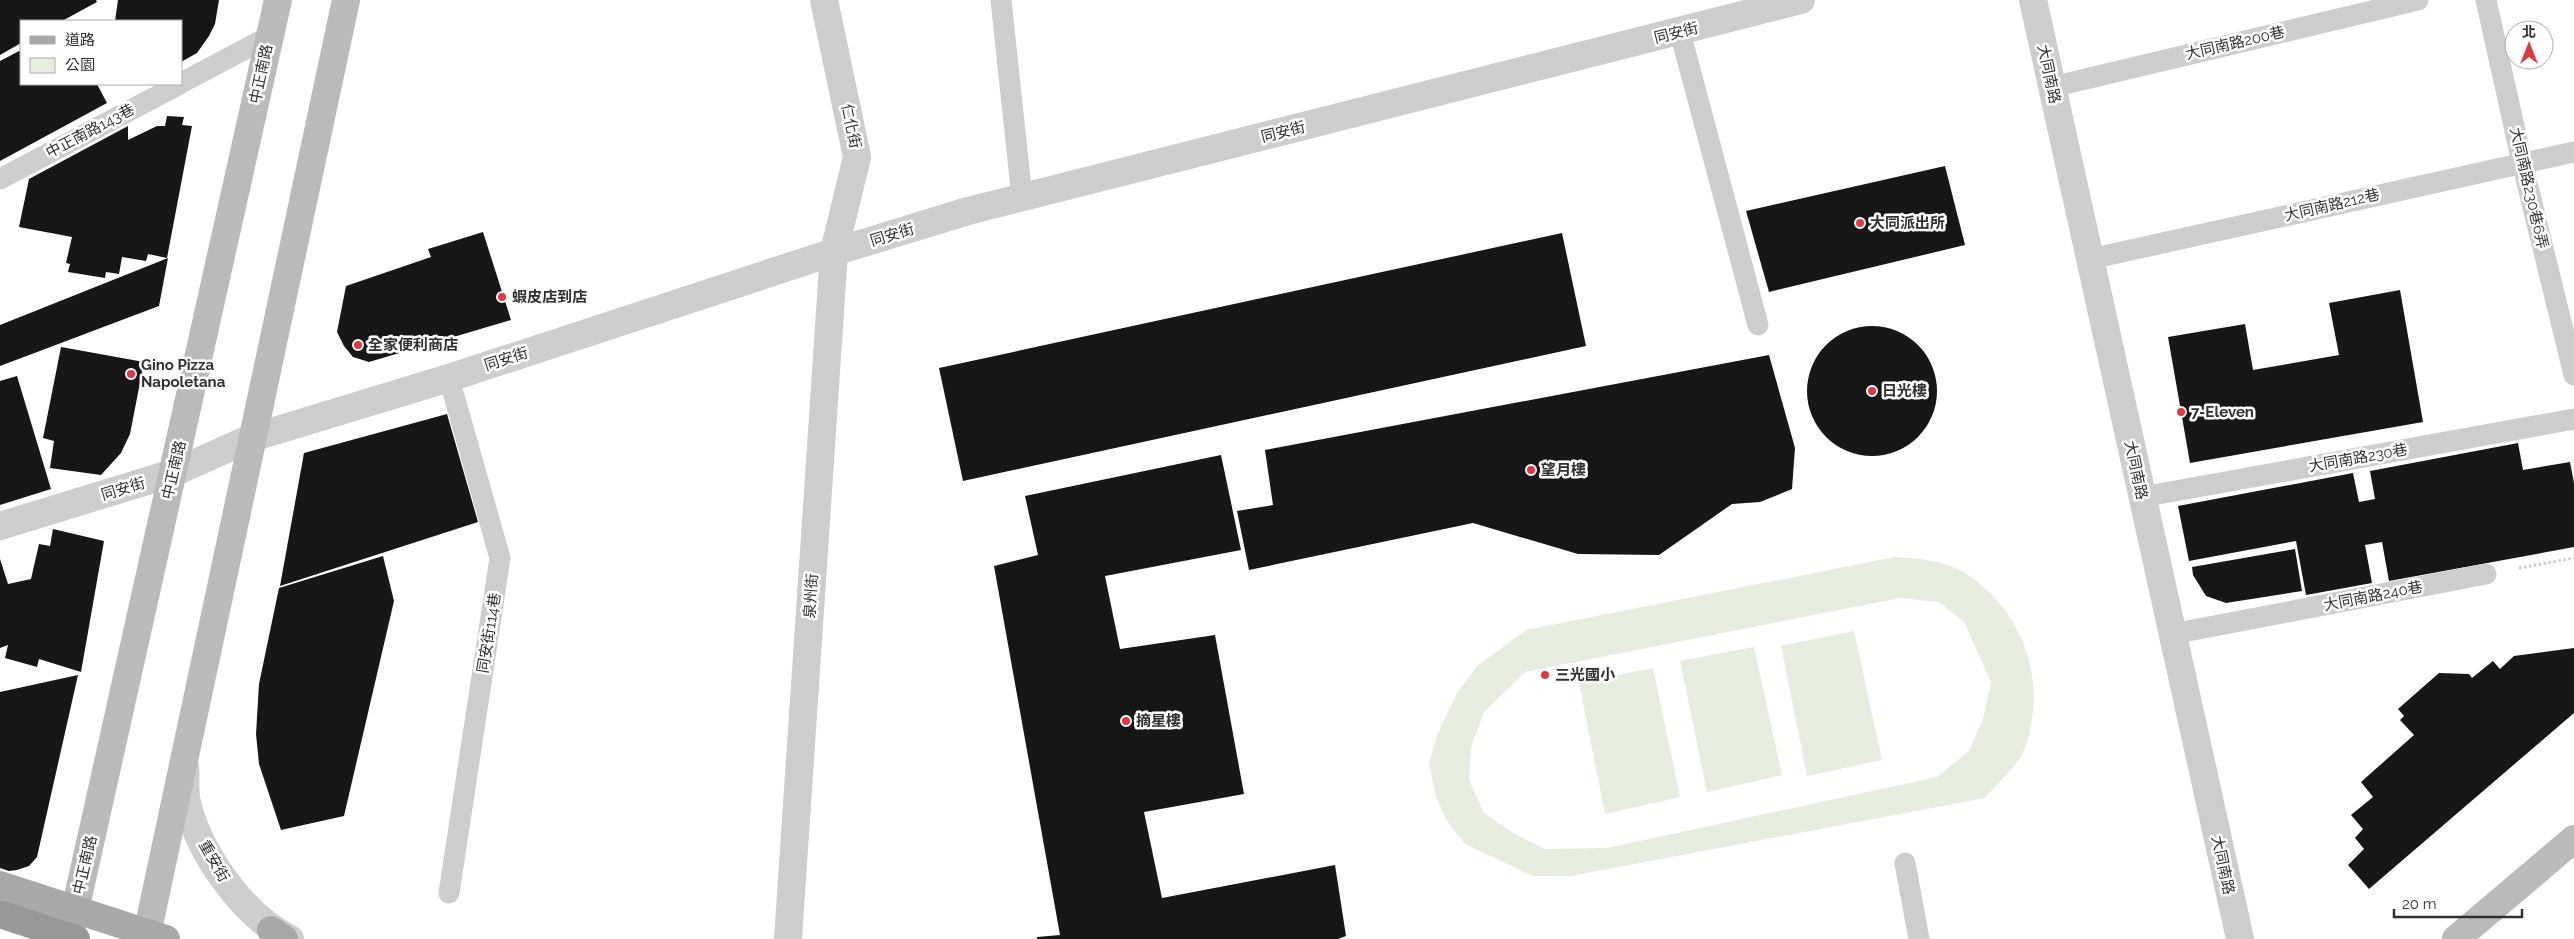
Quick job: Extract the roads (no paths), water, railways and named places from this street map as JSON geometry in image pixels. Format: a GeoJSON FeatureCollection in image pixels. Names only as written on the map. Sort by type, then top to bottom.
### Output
{"type":"FeatureCollection","features":[{"type":"Feature","properties":{"kind":"highway"},"geometry":{"type":"LineString","coordinates":[[0,914],[76,939]]}},
{"type":"Feature","properties":{"kind":"main road","name":"中正南路"},"geometry":{"type":"LineString","coordinates":[[68,939],[174,473],[278,0]]}},
{"type":"Feature","properties":{"kind":"main road"},"geometry":{"type":"LineString","coordinates":[[0,885],[153,937],[185,756],[346,0]]}},
{"type":"Feature","properties":{"kind":"main road"},"geometry":{"type":"LineString","coordinates":[[2456,939],[2574,839]]}},
{"type":"Feature","properties":{"kind":"street","name":"仁化街"},"geometry":{"type":"LineString","coordinates":[[824,0],[857,157],[834,252]]}},
{"type":"Feature","properties":{"kind":"street","name":"同安街"},"geometry":{"type":"LineString","coordinates":[[0,526],[174,473],[252,438],[449,378],[834,252],[968,211],[1680,32],[1800,0]]}},
{"type":"Feature","properties":{"kind":"street","name":"大同南路"},"geometry":{"type":"LineString","coordinates":[[2033,0],[2240,939]]}},
{"type":"Feature","properties":{"kind":"street","name":"泉州街"},"geometry":{"type":"LineString","coordinates":[[788,939],[834,252]]}},
{"type":"Feature","properties":{"kind":"street","name":"重安街"},"geometry":{"type":"LineString","coordinates":[[185,756],[186,797],[202,842],[229,886],[282,936]]}},
{"type":"Feature","properties":{"kind":"lane"},"geometry":{"type":"LineString","coordinates":[[1001,0],[1022,198]]}},
{"type":"Feature","properties":{"kind":"lane","name":"大同南路200巷"},"geometry":{"type":"LineString","coordinates":[[2052,87],[2418,0]]}},
{"type":"Feature","properties":{"kind":"lane","name":"大同南路230巷6弄"},"geometry":{"type":"LineString","coordinates":[[2486,0],[2522,162],[2574,376]]}},
{"type":"Feature","properties":{"kind":"lane"},"geometry":{"type":"LineString","coordinates":[[1680,32],[1758,325]]}},
{"type":"Feature","properties":{"kind":"lane","name":"中正南路143巷"},"geometry":{"type":"LineString","coordinates":[[182,82],[270,36]]}},
{"type":"Feature","properties":{"kind":"lane","name":"中正南路143巷"},"geometry":{"type":"LineString","coordinates":[[0,179],[177,85]]}},
{"type":"Feature","properties":{"kind":"lane","name":"大同南路212巷"},"geometry":{"type":"LineString","coordinates":[[2090,259],[2574,152]]}},
{"type":"Feature","properties":{"kind":"lane","name":"同安街114巷"},"geometry":{"type":"LineString","coordinates":[[449,378],[500,558],[449,893]]}},
{"type":"Feature","properties":{"kind":"lane","name":"大同南路230巷"},"geometry":{"type":"LineString","coordinates":[[2142,497],[2574,419]]}},
{"type":"Feature","properties":{"kind":"lane","name":"大同南路240巷"},"geometry":{"type":"LineString","coordinates":[[2172,634],[2486,574]]}},
{"type":"Feature","properties":{"kind":"lane"},"geometry":{"type":"LineString","coordinates":[[1905,863],[1919,939]]}},
{"type":"Feature","properties":{"kind":"place","name":"大同派出所"},"geometry":{"type":"Point","coordinates":[1860,223]}},
{"type":"Feature","properties":{"kind":"place","name":"蝦皮店到店"},"geometry":{"type":"Point","coordinates":[502,297]}},
{"type":"Feature","properties":{"kind":"place","name":"全家便利商店"},"geometry":{"type":"Point","coordinates":[358,345]}},
{"type":"Feature","properties":{"kind":"place","name":"Gino Pizza Napoletana"},"geometry":{"type":"Point","coordinates":[131,374]}},
{"type":"Feature","properties":{"kind":"place","name":"日光樓"},"geometry":{"type":"Point","coordinates":[1872,391]}},
{"type":"Feature","properties":{"kind":"place","name":"7-Eleven"},"geometry":{"type":"Point","coordinates":[2181,412]}},
{"type":"Feature","properties":{"kind":"place","name":"望月樓"},"geometry":{"type":"Point","coordinates":[1531,470]}},
{"type":"Feature","properties":{"kind":"place","name":"三光國小"},"geometry":{"type":"Point","coordinates":[1545,675]}},
{"type":"Feature","properties":{"kind":"place","name":"摘星樓"},"geometry":{"type":"Point","coordinates":[1126,721]}}]}
